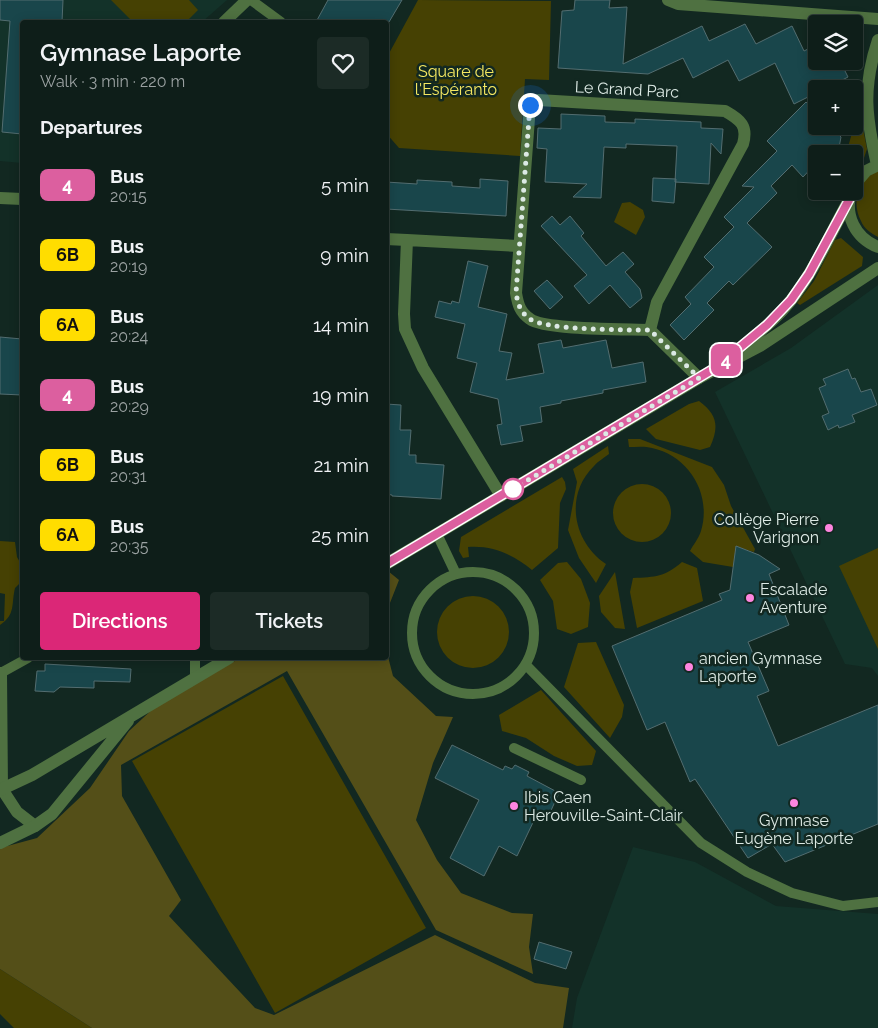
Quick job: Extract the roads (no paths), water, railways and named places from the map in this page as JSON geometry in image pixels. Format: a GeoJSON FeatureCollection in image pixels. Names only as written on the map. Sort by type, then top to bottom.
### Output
{"type":"FeatureCollection","features":[{"type":"Feature","properties":{"kind":"street"},"geometry":{"type":"LineString","coordinates":[[226,20],[247,0]]}},
{"type":"Feature","properties":{"kind":"street"},"geometry":{"type":"LineString","coordinates":[[668,0],[678,4],[878,19]]}},
{"type":"Feature","properties":{"kind":"street"},"geometry":{"type":"LineString","coordinates":[[863,174],[878,165],[868,122],[867,93],[870,62],[878,40]]}},
{"type":"Feature","properties":{"kind":"street","name":"Le Grand Parc"},"geometry":{"type":"LineString","coordinates":[[519,246],[530,105],[538,100],[725,111],[733,115],[744,127],[743,144],[657,302],[650,330]]}},
{"type":"Feature","properties":{"kind":"street"},"geometry":{"type":"LineString","coordinates":[[0,198],[20,200]]}},
{"type":"Feature","properties":{"kind":"street"},"geometry":{"type":"LineString","coordinates":[[715,368],[767,325],[791,300],[809,274],[848,200]]}},
{"type":"Feature","properties":{"kind":"street"},"geometry":{"type":"LineString","coordinates":[[850,200],[850,216],[856,230],[863,239],[878,247]]}},
{"type":"Feature","properties":{"kind":"street"},"geometry":{"type":"LineString","coordinates":[[389,239],[519,246],[516,293],[520,311],[532,321],[549,326],[650,330],[699,378]]}},
{"type":"Feature","properties":{"kind":"street"},"geometry":{"type":"LineString","coordinates":[[407,240],[405,329],[423,368],[501,496]]}},
{"type":"Feature","properties":{"kind":"street"},"geometry":{"type":"LineString","coordinates":[[389,562],[715,368],[760,346],[878,268]]}},
{"type":"Feature","properties":{"kind":"street"},"geometry":{"type":"LineString","coordinates":[[1,789],[32,775],[226,660]]}},
{"type":"Feature","properties":{"kind":"street"},"geometry":{"type":"LineString","coordinates":[[1,673],[1,789],[17,812],[35,826]]}},
{"type":"Feature","properties":{"kind":"street"},"geometry":{"type":"LineString","coordinates":[[0,843],[35,826],[52,814],[135,713]]}},
{"type":"Feature","properties":{"kind":"lane"},"geometry":{"type":"LineString","coordinates":[[251,0],[278,20]]}},
{"type":"Feature","properties":{"kind":"lane"},"geometry":{"type":"LineString","coordinates":[[437,534],[456,574]]}},
{"type":"Feature","properties":{"kind":"lane"},"geometry":{"type":"LineString","coordinates":[[474,572],[491,574],[507,582],[521,594],[530,610],[535,628],[533,647],[526,665],[514,680],[496,691],[477,695],[457,693],[445,688],[424,672],[414,654],[411,634],[414,614],[423,596],[438,583],[456,574],[474,572]]}},
{"type":"Feature","properties":{"kind":"lane"},"geometry":{"type":"LineString","coordinates":[[1,673],[24,660]]}},
{"type":"Feature","properties":{"kind":"lane"},"geometry":{"type":"LineString","coordinates":[[195,660],[195,678]]}},
{"type":"Feature","properties":{"kind":"lane"},"geometry":{"type":"LineString","coordinates":[[526,665],[701,843],[747,872],[792,893],[844,906],[878,902]]}},
{"type":"Feature","properties":{"kind":"lane"},"geometry":{"type":"LineString","coordinates":[[514,748],[581,780]]}},
{"type":"Feature","properties":{"kind":"place","name":"Collège Pierre Varignon"},"geometry":{"type":"Point","coordinates":[829,528]}},
{"type":"Feature","properties":{"kind":"place","name":"Escalade Aventure"},"geometry":{"type":"Point","coordinates":[750,598]}},
{"type":"Feature","properties":{"kind":"place","name":"ancien Gymnase Laporte"},"geometry":{"type":"Point","coordinates":[689,667]}},
{"type":"Feature","properties":{"kind":"place","name":"Gymnase Eugène Laporte"},"geometry":{"type":"Point","coordinates":[794,803]}},
{"type":"Feature","properties":{"kind":"place","name":"Ibis Caen Herouville-Saint-Clair"},"geometry":{"type":"Point","coordinates":[514,806]}},
{"type":"Feature","properties":{"kind":"park label","name":"Square de l'Espéranto"},"geometry":{"type":"Point","coordinates":[456,80]}}]}
